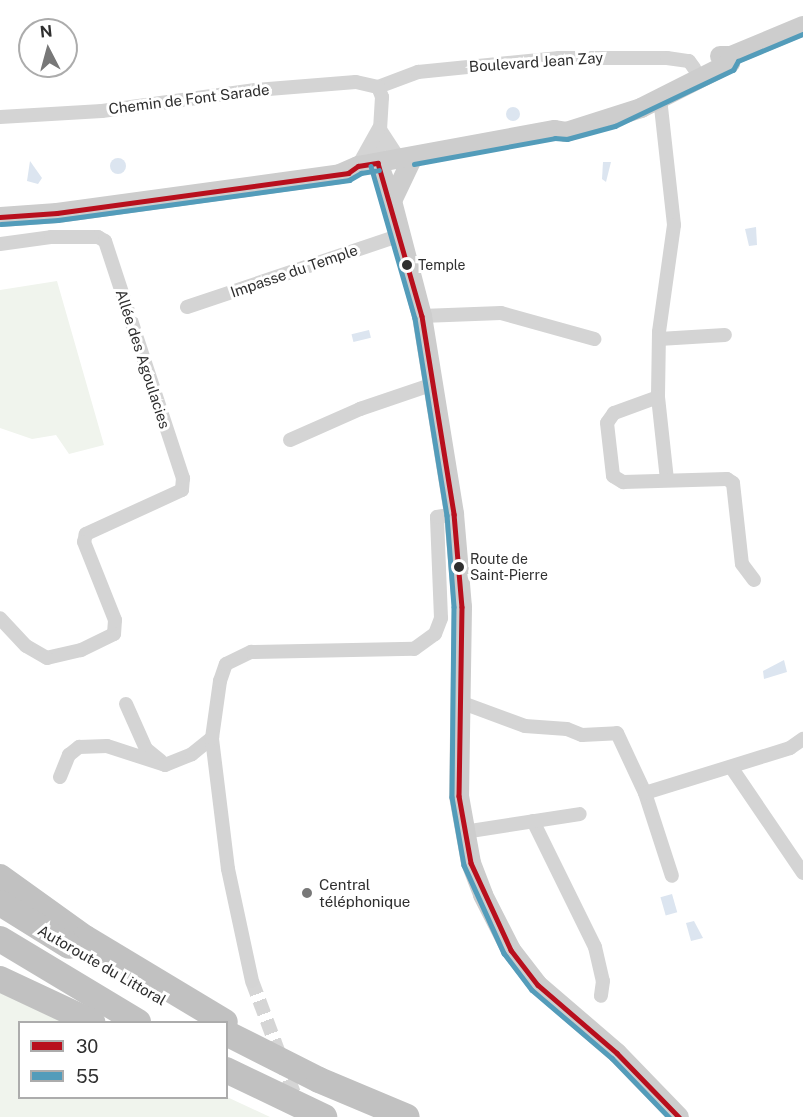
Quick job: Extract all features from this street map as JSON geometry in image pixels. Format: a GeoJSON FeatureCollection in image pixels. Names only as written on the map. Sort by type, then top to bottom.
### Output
{"type":"FeatureCollection","features":[{"type":"Feature","properties":{"kind":"highway"},"geometry":{"type":"LineString","coordinates":[[0,877],[85,938],[223,1021]]}},
{"type":"Feature","properties":{"kind":"highway","name":"Autoroute du Littoral"},"geometry":{"type":"LineString","coordinates":[[0,903],[203,1021]]}},
{"type":"Feature","properties":{"kind":"highway","name":"Autoroute du Littoral"},"geometry":{"type":"LineString","coordinates":[[0,939],[135,1021]]}},
{"type":"Feature","properties":{"kind":"highway"},"geometry":{"type":"LineString","coordinates":[[0,979],[88,1021]]}},
{"type":"Feature","properties":{"kind":"highway"},"geometry":{"type":"LineString","coordinates":[[228,1024],[319,1080]]}},
{"type":"Feature","properties":{"kind":"highway"},"geometry":{"type":"LineString","coordinates":[[228,1034],[319,1080],[407,1117]]}},
{"type":"Feature","properties":{"kind":"highway"},"geometry":{"type":"LineString","coordinates":[[228,1071],[324,1117]]}},
{"type":"Feature","properties":{"kind":"highway"},"geometry":{"type":"LineString","coordinates":[[228,1082],[319,1117]]}},
{"type":"Feature","properties":{"kind":"main road"},"geometry":{"type":"LineString","coordinates":[[0,210],[84,203],[342,162],[358,166],[555,130],[566,132],[612,119],[657,93],[697,74],[724,53],[731,56],[803,26]]}},
{"type":"Feature","properties":{"kind":"main road"},"geometry":{"type":"LineString","coordinates":[[392,201],[406,158]]}},
{"type":"Feature","properties":{"kind":"main road"},"geometry":{"type":"LineString","coordinates":[[378,163],[392,201],[422,316],[454,514],[462,607],[458,757],[464,832],[483,895],[511,950],[538,985],[617,1053],[679,1117]]}},
{"type":"Feature","properties":{"kind":"main road"},"geometry":{"type":"LineString","coordinates":[[0,217],[57,213],[348,173],[358,166]]}},
{"type":"Feature","properties":{"kind":"street","name":"Boulevard Jean Zay"},"geometry":{"type":"LineString","coordinates":[[378,87],[418,72],[559,58],[667,58],[689,61],[697,74]]}},
{"type":"Feature","properties":{"kind":"street","name":"Chemin de Font Sarade"},"geometry":{"type":"LineString","coordinates":[[0,117],[102,111],[230,93],[356,82],[378,87]]}},
{"type":"Feature","properties":{"kind":"street"},"geometry":{"type":"LineString","coordinates":[[378,87],[382,97],[378,163]]}},
{"type":"Feature","properties":{"kind":"street"},"geometry":{"type":"LineString","coordinates":[[657,93],[674,225],[659,339],[658,397],[667,480]]}},
{"type":"Feature","properties":{"kind":"street"},"geometry":{"type":"LineString","coordinates":[[379,128],[406,158]]}},
{"type":"Feature","properties":{"kind":"street"},"geometry":{"type":"LineString","coordinates":[[358,166],[379,128]]}},
{"type":"Feature","properties":{"kind":"street","name":"Impasse du Temple"},"geometry":{"type":"LineString","coordinates":[[187,307],[401,235]]}},
{"type":"Feature","properties":{"kind":"street","name":"Allée des Agoulacies"},"geometry":{"type":"LineString","coordinates":[[0,244],[51,237],[98,237],[105,241],[182,485],[182,490],[86,534],[84,542],[116,620],[114,634],[81,650],[47,658],[26,646],[0,618]]}},
{"type":"Feature","properties":{"kind":"street"},"geometry":{"type":"LineString","coordinates":[[422,316],[501,313],[594,339]]}},
{"type":"Feature","properties":{"kind":"street"},"geometry":{"type":"LineString","coordinates":[[659,339],[725,335]]}},
{"type":"Feature","properties":{"kind":"street"},"geometry":{"type":"LineString","coordinates":[[290,440],[360,408],[434,384]]}},
{"type":"Feature","properties":{"kind":"street"},"geometry":{"type":"LineString","coordinates":[[658,397],[610,418],[609,462],[613,476],[623,482],[727,479],[733,483],[742,564],[754,580]]}},
{"type":"Feature","properties":{"kind":"street"},"geometry":{"type":"LineString","coordinates":[[252,981],[228,869],[212,738],[220,681],[226,664],[251,652],[414,649],[435,634],[441,618],[437,517],[454,514]]}},
{"type":"Feature","properties":{"kind":"street"},"geometry":{"type":"LineString","coordinates":[[460,702],[525,726],[567,729],[582,735],[617,733],[645,793],[672,876]]}},
{"type":"Feature","properties":{"kind":"street"},"geometry":{"type":"LineString","coordinates":[[126,705],[146,749],[165,765],[192,754],[212,738]]}},
{"type":"Feature","properties":{"kind":"street"},"geometry":{"type":"LineString","coordinates":[[645,793],[790,748],[803,739]]}},
{"type":"Feature","properties":{"kind":"street"},"geometry":{"type":"LineString","coordinates":[[60,777],[69,755],[79,747],[107,746],[152,763],[161,761]]}},
{"type":"Feature","properties":{"kind":"street"},"geometry":{"type":"LineString","coordinates":[[731,767],[803,873]]}},
{"type":"Feature","properties":{"kind":"street"},"geometry":{"type":"LineString","coordinates":[[464,832],[580,814]]}},
{"type":"Feature","properties":{"kind":"street"},"geometry":{"type":"LineString","coordinates":[[533,821],[595,947],[603,981],[601,996]]}},
{"type":"Feature","properties":{"kind":"shaded area"},"geometry":{"type":"Polygon","coordinates":[[[510,107],[516,107],[520,114],[516,121],[510,121],[506,117],[506,111],[510,107]]]}},
{"type":"Feature","properties":{"kind":"shaded area"},"geometry":{"type":"Polygon","coordinates":[[[118,158],[126,166],[118,174],[110,166],[118,158]]]}},
{"type":"Feature","properties":{"kind":"shaded area"},"geometry":{"type":"Polygon","coordinates":[[[30,161],[42,178],[38,184],[27,181],[30,161]]]}},
{"type":"Feature","properties":{"kind":"shaded area"},"geometry":{"type":"Polygon","coordinates":[[[603,162],[611,162],[606,182],[602,179],[603,162]]]}},
{"type":"Feature","properties":{"kind":"shaded area"},"geometry":{"type":"Polygon","coordinates":[[[756,227],[757,245],[749,246],[745,229],[756,227]]]}},
{"type":"Feature","properties":{"kind":"shaded area"},"geometry":{"type":"Polygon","coordinates":[[[57,281],[104,445],[69,454],[56,435],[32,439],[0,428],[0,290],[57,281]]]}},
{"type":"Feature","properties":{"kind":"shaded area"},"geometry":{"type":"Polygon","coordinates":[[[369,330],[371,338],[353,342],[352,334],[369,330]]]}},
{"type":"Feature","properties":{"kind":"shaded area"},"geometry":{"type":"Polygon","coordinates":[[[784,660],[787,672],[764,679],[763,671],[784,660]]]}},
{"type":"Feature","properties":{"kind":"shaded area"},"geometry":{"type":"Polygon","coordinates":[[[672,894],[677,912],[666,916],[660,897],[672,894]]]}},
{"type":"Feature","properties":{"kind":"shaded area"},"geometry":{"type":"Polygon","coordinates":[[[694,921],[703,938],[691,941],[686,923],[694,921]]]}},
{"type":"Feature","properties":{"kind":"shaded area"},"geometry":{"type":"Polygon","coordinates":[[[0,991],[66,1021],[18,1021],[18,1099],[228,1097],[270,1117],[0,1117],[0,991]]]}},
{"type":"Feature","properties":{"kind":"tunnel"},"geometry":{"type":"LineString","coordinates":[[252,981],[298,1104]]}},
{"type":"Feature","properties":{"kind":"transit line","name":"55"},"geometry":{"type":"LineString","coordinates":[[414,164],[555,138],[567,139],[615,126],[733,70],[738,61],[803,34]]}},
{"type":"Feature","properties":{"kind":"transit line","name":"30"},"geometry":{"type":"LineString","coordinates":[[378,163],[422,316],[454,514],[462,607],[459,796],[471,863],[511,950],[538,985],[617,1053],[679,1117]]}},
{"type":"Feature","properties":{"kind":"transit line","name":"30"},"geometry":{"type":"LineString","coordinates":[[0,217],[57,213],[348,173],[358,166],[378,163]]}},
{"type":"Feature","properties":{"kind":"transit line","name":"55"},"geometry":{"type":"LineString","coordinates":[[371,166],[415,318],[447,515],[454,607],[452,797],[464,865],[504,953],[532,990],[612,1058],[669,1117]]}},
{"type":"Feature","properties":{"kind":"transit line","name":"55"},"geometry":{"type":"LineString","coordinates":[[1,224],[58,220],[349,180],[361,173],[379,170]]}},
{"type":"Feature","properties":{"kind":"place","name":"Temple"},"geometry":{"type":"Point","coordinates":[407,265]}},
{"type":"Feature","properties":{"kind":"place","name":"Route de Saint-Pierre"},"geometry":{"type":"Point","coordinates":[459,567]}},
{"type":"Feature","properties":{"kind":"place","name":"Central téléphonique"},"geometry":{"type":"Point","coordinates":[307,893]}}]}
